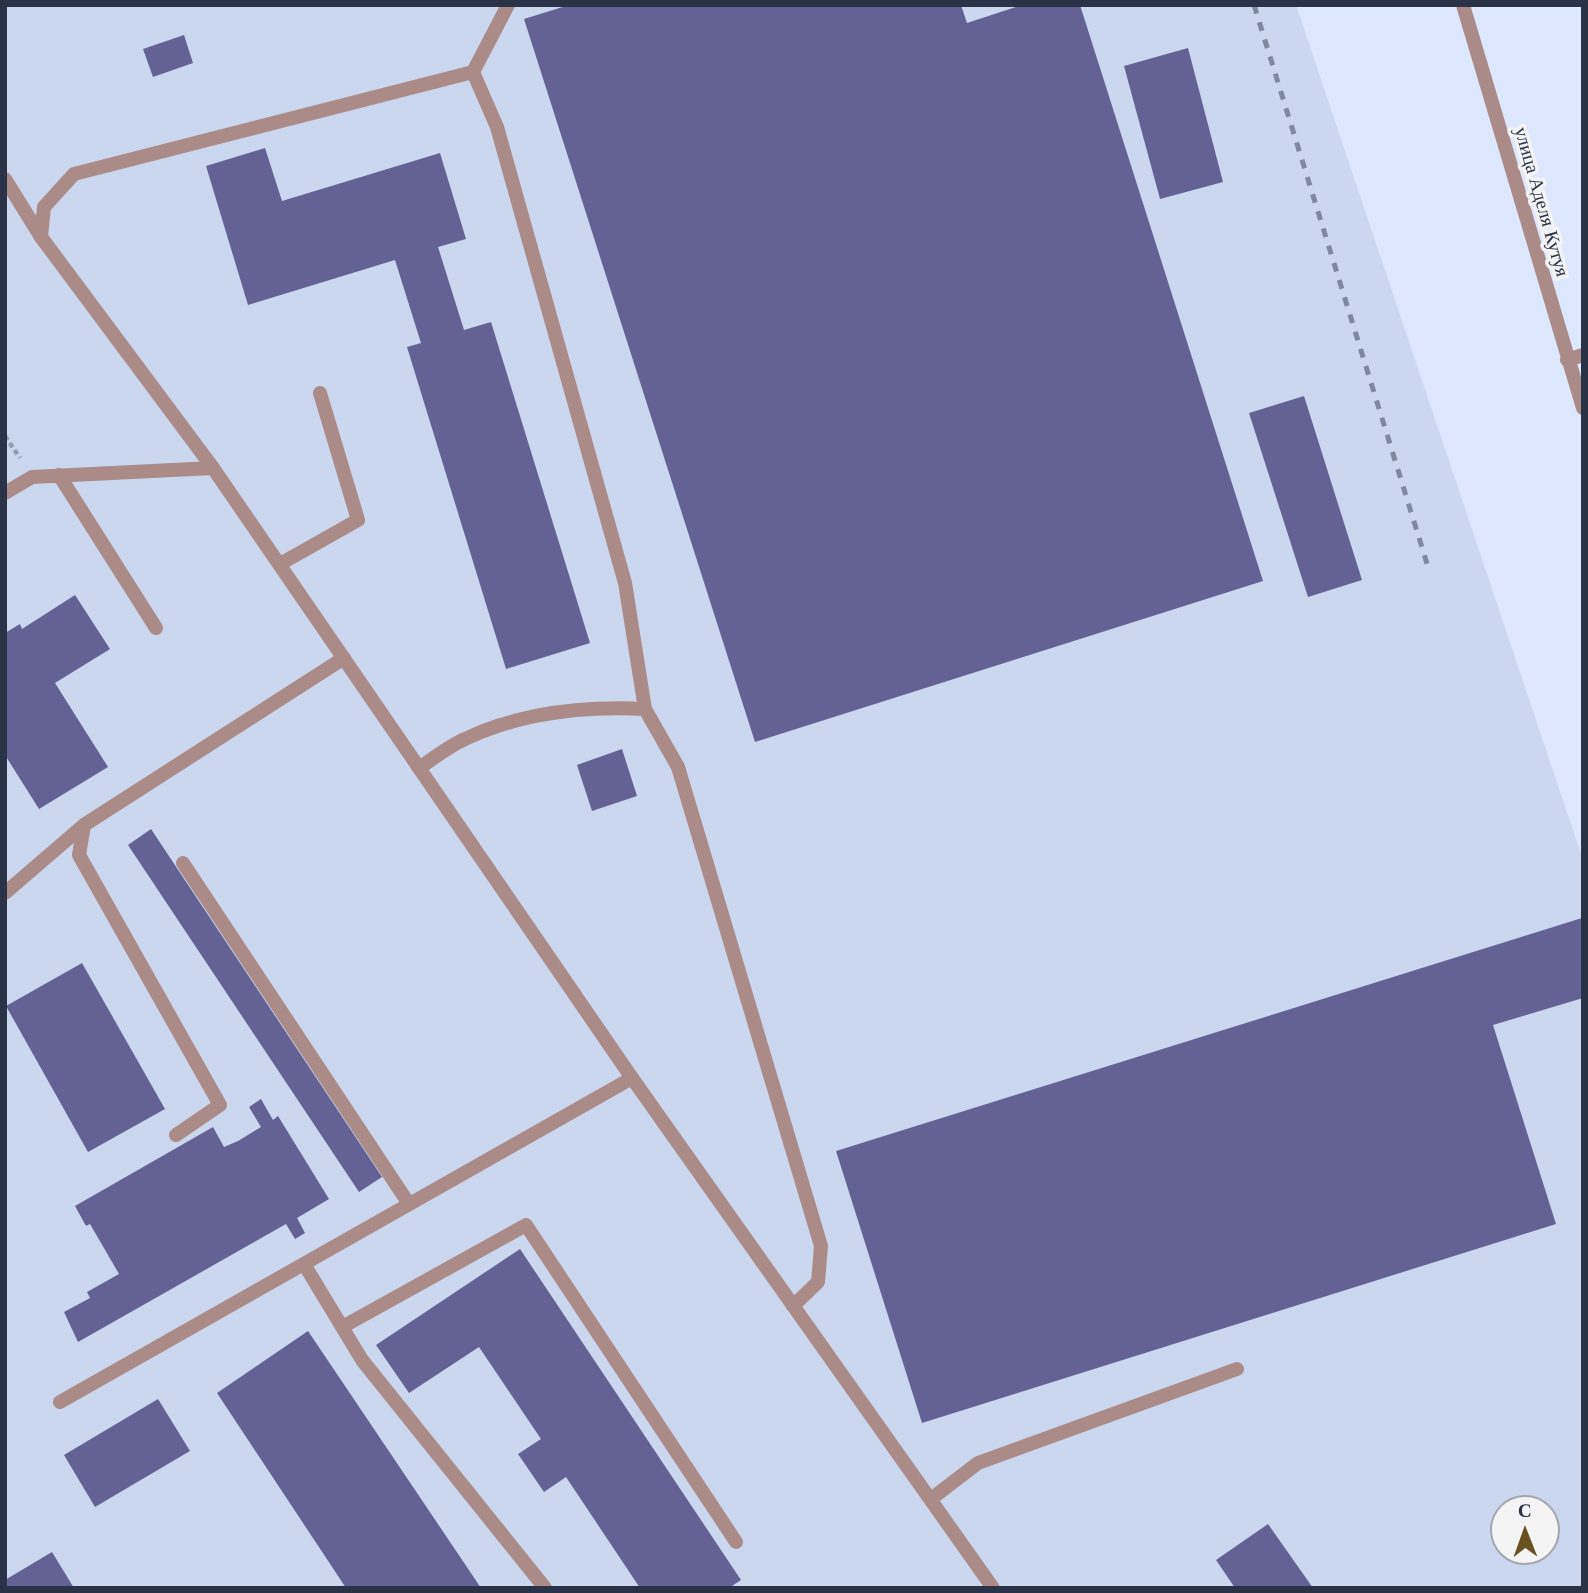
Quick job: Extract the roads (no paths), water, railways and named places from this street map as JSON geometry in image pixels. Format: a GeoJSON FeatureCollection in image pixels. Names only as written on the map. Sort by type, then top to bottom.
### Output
{"type":"FeatureCollection","features":[{"type":"Feature","properties":{"kind":"street"},"geometry":{"type":"LineString","coordinates":[[41,237],[44,207],[74,174],[473,72],[508,5]]}},
{"type":"Feature","properties":{"kind":"street","name":"улица Аделя Кутуя"},"geometry":{"type":"LineString","coordinates":[[1463,5],[1583,408]]}},
{"type":"Feature","properties":{"kind":"street"},"geometry":{"type":"LineString","coordinates":[[473,72],[497,127],[625,583],[645,709],[678,767],[821,1247],[818,1282],[793,1306]]}},
{"type":"Feature","properties":{"kind":"street"},"geometry":{"type":"LineString","coordinates":[[5,179],[41,237],[214,468],[632,1078],[993,1588]]}},
{"type":"Feature","properties":{"kind":"street"},"geometry":{"type":"LineString","coordinates":[[1567,359],[1583,355]]}},
{"type":"Feature","properties":{"kind":"street"},"geometry":{"type":"LineString","coordinates":[[280,564],[358,520],[320,393]]}},
{"type":"Feature","properties":{"kind":"street"},"geometry":{"type":"LineString","coordinates":[[5,493],[32,477],[214,468]]}},
{"type":"Feature","properties":{"kind":"street"},"geometry":{"type":"LineString","coordinates":[[59,475],[156,628]]}},
{"type":"Feature","properties":{"kind":"street"},"geometry":{"type":"LineString","coordinates":[[5,893],[83,825],[344,658]]}},
{"type":"Feature","properties":{"kind":"street"},"geometry":{"type":"LineString","coordinates":[[419,768],[465,739],[530,716],[593,706],[645,709]]}},
{"type":"Feature","properties":{"kind":"street"},"geometry":{"type":"LineString","coordinates":[[83,825],[79,855],[220,1105],[176,1135]]}},
{"type":"Feature","properties":{"kind":"street"},"geometry":{"type":"LineString","coordinates":[[183,863],[409,1204]]}},
{"type":"Feature","properties":{"kind":"street"},"geometry":{"type":"LineString","coordinates":[[60,1402],[632,1078]]}},
{"type":"Feature","properties":{"kind":"street"},"geometry":{"type":"LineString","coordinates":[[344,1326],[526,1225],[736,1542]]}},
{"type":"Feature","properties":{"kind":"street"},"geometry":{"type":"LineString","coordinates":[[304,1264],[344,1326],[362,1360],[545,1588]]}},
{"type":"Feature","properties":{"kind":"street"},"geometry":{"type":"LineString","coordinates":[[931,1499],[978,1463],[1237,1369]]}},
{"type":"Feature","properties":{"kind":"railway"},"geometry":{"type":"LineString","coordinates":[[1254,5],[1429,570]]}}]}
